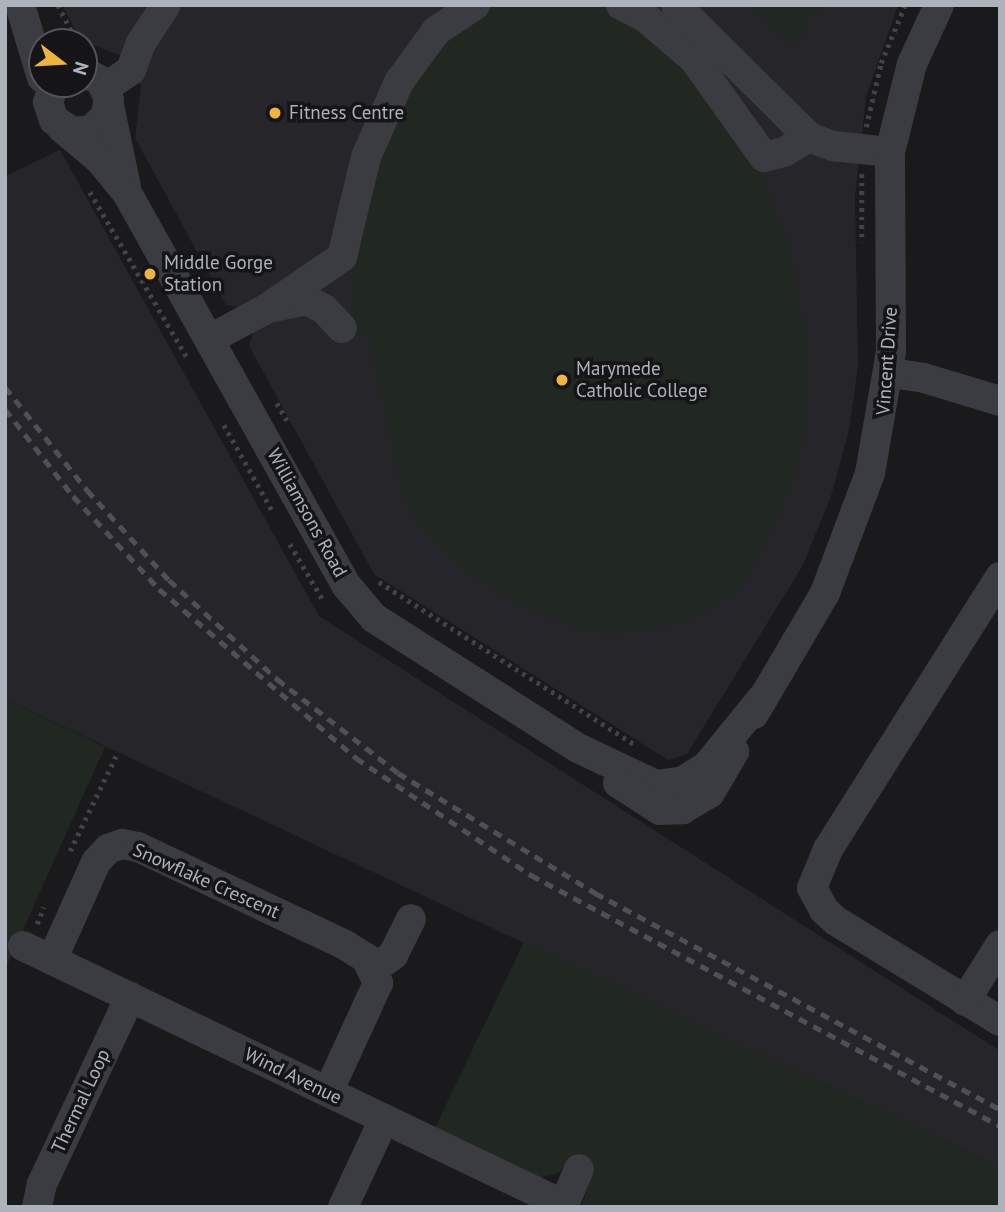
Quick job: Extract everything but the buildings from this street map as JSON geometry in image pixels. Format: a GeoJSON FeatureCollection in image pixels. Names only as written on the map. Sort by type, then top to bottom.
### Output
{"type":"FeatureCollection","features":[{"type":"Feature","properties":{"kind":"street"},"geometry":{"type":"LineString","coordinates":[[98,80],[131,70],[141,43],[166,5]]}},
{"type":"Feature","properties":{"kind":"street"},"geometry":{"type":"LineString","coordinates":[[210,339],[266,309],[342,257],[366,157],[399,82],[436,32],[475,5]]}},
{"type":"Feature","properties":{"kind":"street"},"geometry":{"type":"LineString","coordinates":[[621,5],[645,17],[694,59],[764,157],[784,152],[809,136]]}},
{"type":"Feature","properties":{"kind":"street"},"geometry":{"type":"LineString","coordinates":[[676,5],[809,136],[833,146],[876,151]]}},
{"type":"Feature","properties":{"kind":"street","name":"Vincent Drive"},"geometry":{"type":"LineString","coordinates":[[683,795],[762,698],[825,593],[859,512],[881,429],[890,373],[876,151],[939,5]]}},
{"type":"Feature","properties":{"kind":"street"},"geometry":{"type":"LineString","coordinates":[[22,9],[39,28]]}},
{"type":"Feature","properties":{"kind":"street"},"geometry":{"type":"LineString","coordinates":[[22,9],[28,30]]}},
{"type":"Feature","properties":{"kind":"street"},"geometry":{"type":"LineString","coordinates":[[52,101],[79,133],[91,130],[105,117],[98,94]]}},
{"type":"Feature","properties":{"kind":"street","name":"Williamsons Road"},"geometry":{"type":"LineString","coordinates":[[98,95],[127,193]]}},
{"type":"Feature","properties":{"kind":"street","name":"Williamsons Road"},"geometry":{"type":"LineString","coordinates":[[52,101],[127,193],[360,604],[397,634],[578,748],[683,795]]}},
{"type":"Feature","properties":{"kind":"street"},"geometry":{"type":"LineString","coordinates":[[266,309],[307,300],[324,309],[342,328]]}},
{"type":"Feature","properties":{"kind":"street"},"geometry":{"type":"LineString","coordinates":[[890,373],[925,378],[1000,401]]}},
{"type":"Feature","properties":{"kind":"street"},"geometry":{"type":"LineString","coordinates":[[1000,577],[828,849],[812,888],[824,910],[836,921],[1000,1021]]}},
{"type":"Feature","properties":{"kind":"street","name":"Snowflake Crescent"},"geometry":{"type":"LineString","coordinates":[[57,948],[96,862],[108,849],[122,844],[138,848],[345,945],[374,969]]}},
{"type":"Feature","properties":{"kind":"street"},"geometry":{"type":"LineString","coordinates":[[328,1092],[374,999],[378,983],[374,969],[393,954],[411,919]]}},
{"type":"Feature","properties":{"kind":"street"},"geometry":{"type":"LineString","coordinates":[[965,1001],[1000,945]]}},
{"type":"Feature","properties":{"kind":"street","name":"Wind Avenue"},"geometry":{"type":"LineString","coordinates":[[23,946],[57,948],[130,998],[563,1206]]}},
{"type":"Feature","properties":{"kind":"street","name":"Thermal Loop"},"geometry":{"type":"LineString","coordinates":[[37,1207],[43,1184],[130,998]]}},
{"type":"Feature","properties":{"kind":"street"},"geometry":{"type":"LineString","coordinates":[[343,1207],[384,1119]]}},
{"type":"Feature","properties":{"kind":"street"},"geometry":{"type":"LineString","coordinates":[[563,1206],[579,1169]]}},
{"type":"Feature","properties":{"kind":"path"},"geometry":{"type":"LineString","coordinates":[[58,5],[70,28]]}},
{"type":"Feature","properties":{"kind":"path"},"geometry":{"type":"LineString","coordinates":[[862,247],[876,151],[881,63],[905,5]]}},
{"type":"Feature","properties":{"kind":"path"},"geometry":{"type":"LineString","coordinates":[[88,188],[174,342],[192,363]]}},
{"type":"Feature","properties":{"kind":"path"},"geometry":{"type":"LineString","coordinates":[[274,400],[293,430]]}},
{"type":"Feature","properties":{"kind":"path"},"geometry":{"type":"LineString","coordinates":[[220,416],[276,516]]}},
{"type":"Feature","properties":{"kind":"path"},"geometry":{"type":"LineString","coordinates":[[289,541],[329,607]]}},
{"type":"Feature","properties":{"kind":"path"},"geometry":{"type":"LineString","coordinates":[[372,578],[643,749]]}},
{"type":"Feature","properties":{"kind":"path"},"geometry":{"type":"LineString","coordinates":[[65,862],[116,756]]}},
{"type":"Feature","properties":{"kind":"path"},"geometry":{"type":"LineString","coordinates":[[48,899],[37,924],[57,948]]}},
{"type":"Feature","properties":{"kind":"shaded area","name":"Marymede Catholic College"},"geometry":{"type":"Polygon","coordinates":[[[62,5],[898,5],[866,97],[855,197],[858,366],[849,430],[831,496],[803,565],[687,754],[668,760],[374,574],[249,346],[253,333],[247,320],[239,307],[226,305],[135,138],[141,86],[123,57],[98,47],[98,28],[74,28],[62,5]]]}},
{"type":"Feature","properties":{"kind":"shaded area"},"geometry":{"type":"Polygon","coordinates":[[[503,5],[599,5],[651,31],[750,149],[787,238],[808,347],[803,441],[792,484],[750,573],[730,596],[685,623],[614,634],[585,631],[517,604],[462,569],[420,527],[404,499],[369,334],[351,335],[353,247],[364,188],[424,59],[486,12],[503,5]]]}},
{"type":"Feature","properties":{"kind":"shaded area"},"geometry":{"type":"Polygon","coordinates":[[[750,5],[825,5],[803,22],[808,27],[790,46],[750,5]]]}},
{"type":"Feature","properties":{"kind":"shaded area"},"geometry":{"type":"Polygon","coordinates":[[[60,150],[319,616],[1000,1051],[1000,1167],[5,699],[5,176],[60,150]]]}},
{"type":"Feature","properties":{"kind":"shaded area"},"geometry":{"type":"Polygon","coordinates":[[[5,699],[105,747],[5,970],[5,699]]]}},
{"type":"Feature","properties":{"kind":"shaded area"},"geometry":{"type":"Polygon","coordinates":[[[524,942],[1000,1167],[1000,1207],[581,1207],[594,1169],[571,1159],[558,1173],[538,1178],[434,1130],[524,942]]]}},
{"type":"Feature","properties":{"kind":"railway"},"geometry":{"type":"LineString","coordinates":[[5,387],[87,490],[169,580],[277,679],[398,773],[595,893],[1000,1109]]}},
{"type":"Feature","properties":{"kind":"railway"},"geometry":{"type":"LineString","coordinates":[[5,409],[73,496],[159,589],[356,758],[531,875],[1000,1126]]}},
{"type":"Feature","properties":{"kind":"place","name":"Fitness Centre"},"geometry":{"type":"Point","coordinates":[275,113]}},
{"type":"Feature","properties":{"kind":"place","name":"Middle Gorge Station"},"geometry":{"type":"Point","coordinates":[150,274]}},
{"type":"Feature","properties":{"kind":"place","name":"Marymede Catholic College"},"geometry":{"type":"Point","coordinates":[562,380]}}]}
